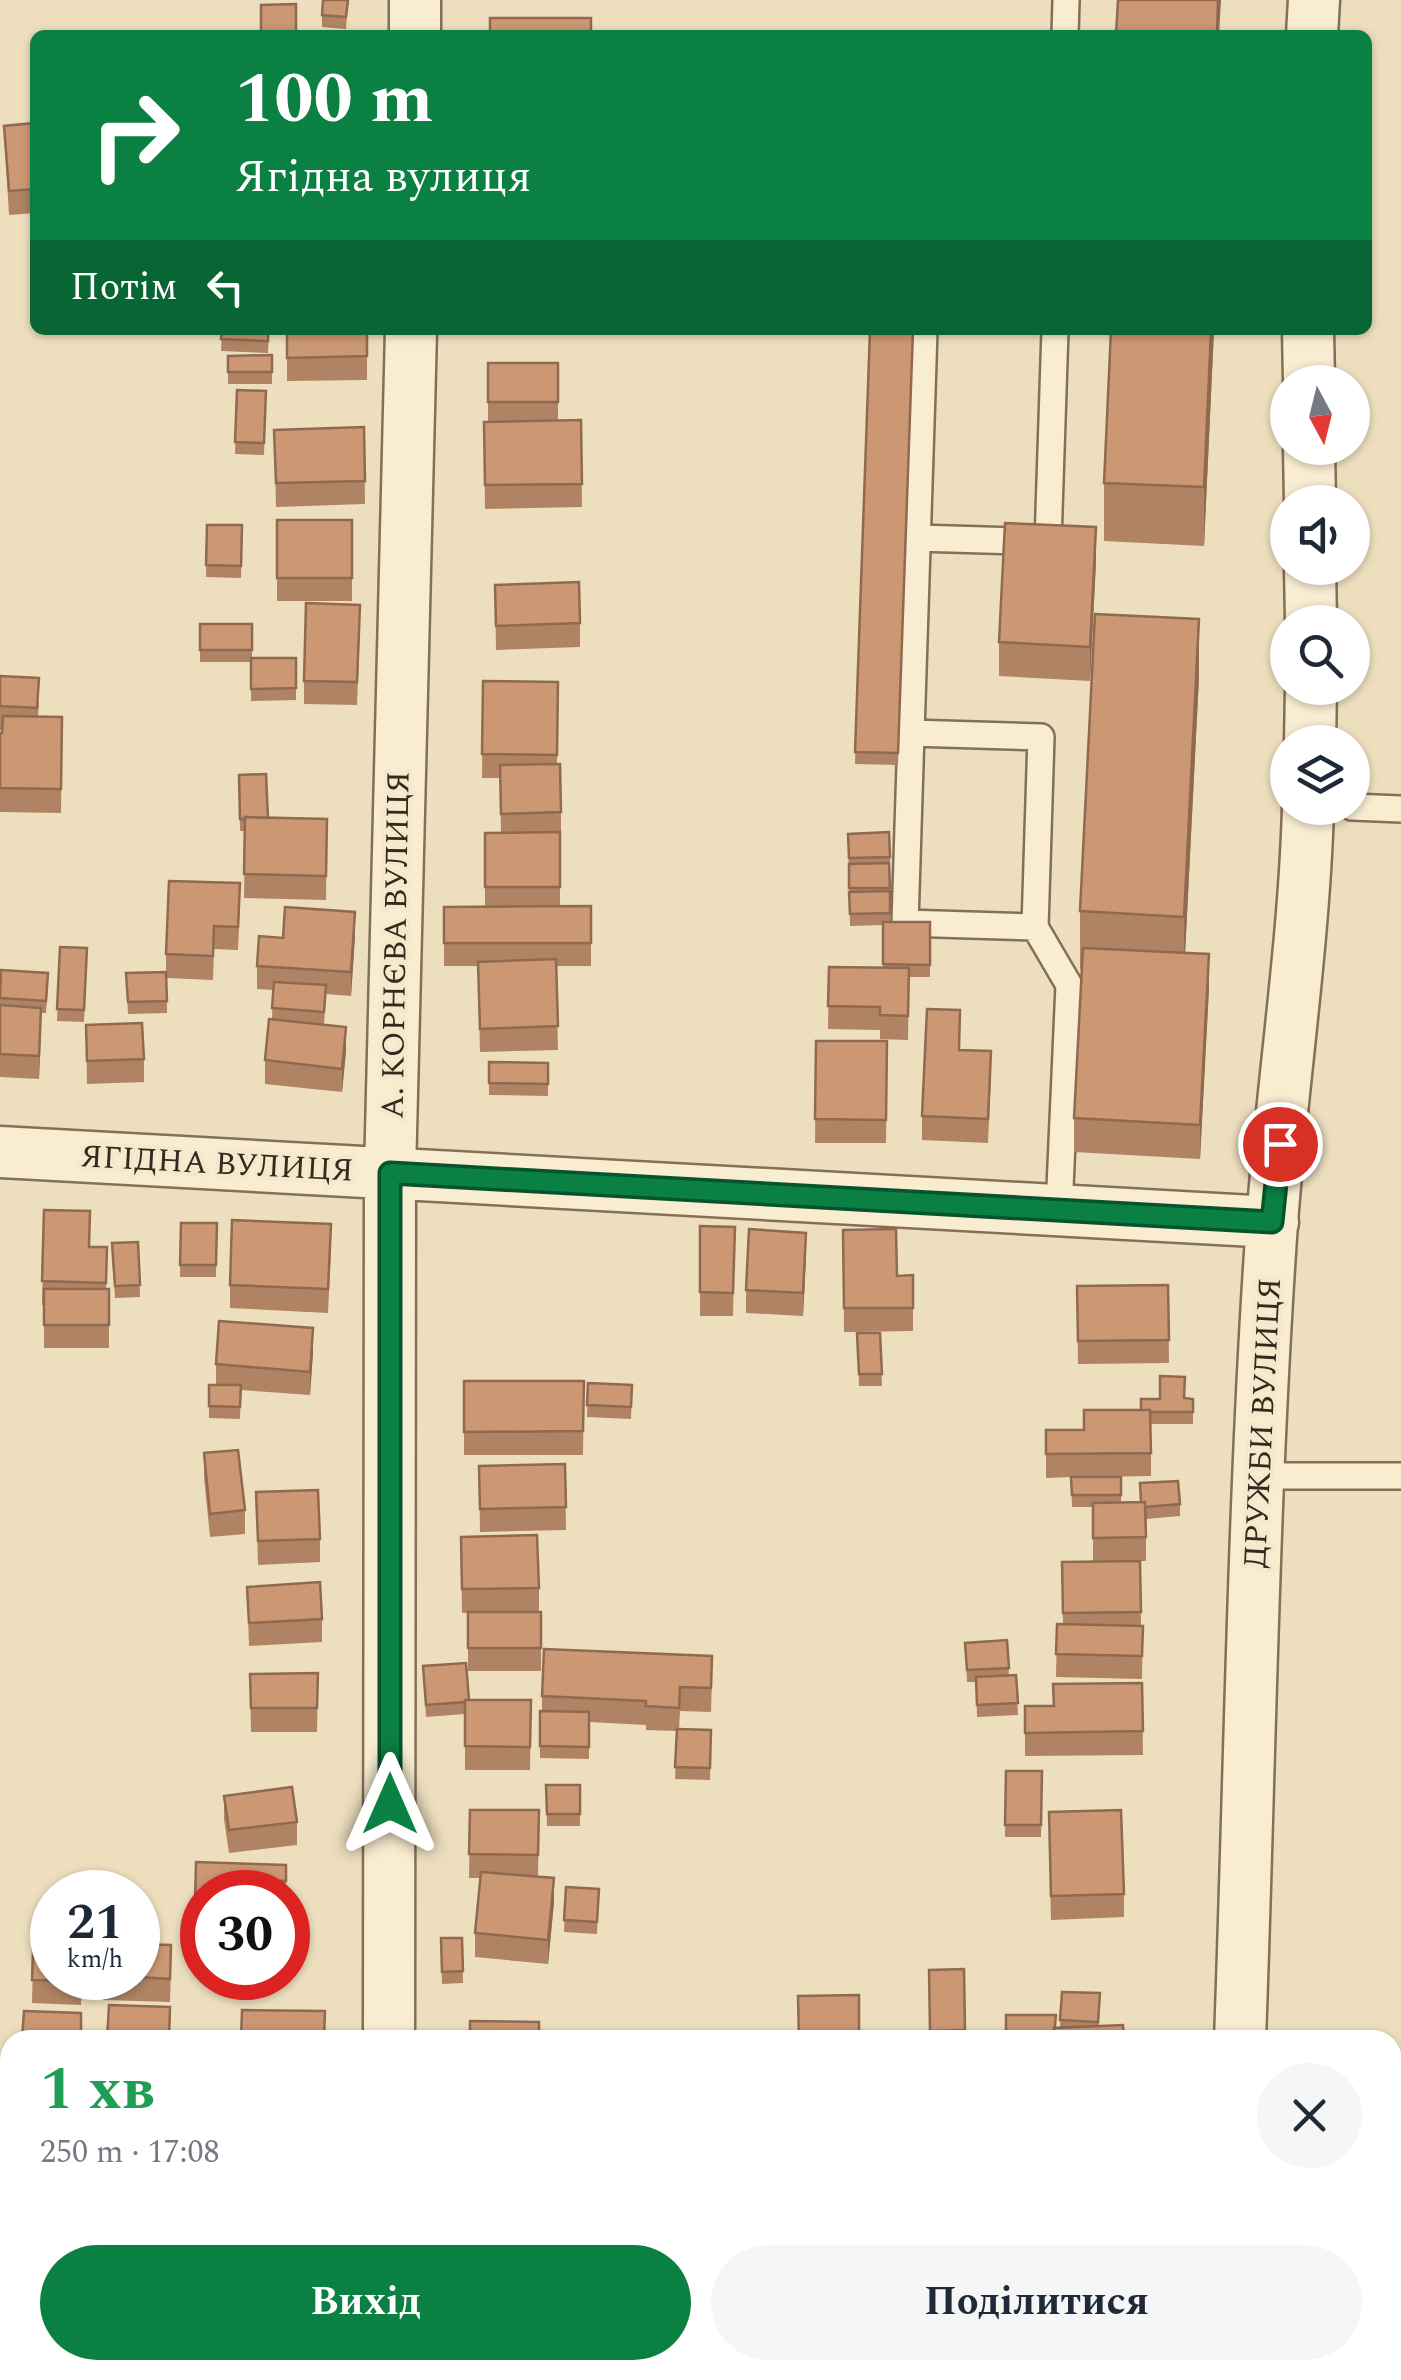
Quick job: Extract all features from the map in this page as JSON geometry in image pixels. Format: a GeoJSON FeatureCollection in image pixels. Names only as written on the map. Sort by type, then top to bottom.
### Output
{"type":"FeatureCollection","features":[{"type":"Feature","properties":{"kind":"street"},"geometry":{"type":"LineString","coordinates":[[415,0],[415,30]]}},
{"type":"Feature","properties":{"kind":"street"},"geometry":{"type":"LineString","coordinates":[[1312,30],[1314,0]]}},
{"type":"Feature","properties":{"kind":"street","name":"А. КОРНЄВА ВУЛИЦЯ"},"geometry":{"type":"LineString","coordinates":[[390,2030],[390,1173],[410,335]]}},
{"type":"Feature","properties":{"kind":"street"},"geometry":{"type":"LineString","coordinates":[[1308,335],[1309,365]]}},
{"type":"Feature","properties":{"kind":"street","name":"ДРУЖБИ ВУЛИЦЯ"},"geometry":{"type":"LineString","coordinates":[[1240,2030],[1272,1222],[1303,911],[1307,825]]}},
{"type":"Feature","properties":{"kind":"street","name":"ЯГІДНА ВУЛИЦЯ"},"geometry":{"type":"LineString","coordinates":[[0,1152],[1272,1222]]}},
{"type":"Feature","properties":{"kind":"lane"},"geometry":{"type":"LineString","coordinates":[[1064,30],[1066,0]]}},
{"type":"Feature","properties":{"kind":"lane"},"geometry":{"type":"LineString","coordinates":[[924,335],[905,922],[1035,927]]}},
{"type":"Feature","properties":{"kind":"lane"},"geometry":{"type":"LineString","coordinates":[[917,538],[1048,542],[1055,335]]}},
{"type":"Feature","properties":{"kind":"lane"},"geometry":{"type":"LineString","coordinates":[[911,733],[1041,737],[1035,927],[1069,985],[1060,1210]]}},
{"type":"Feature","properties":{"kind":"lane"},"geometry":{"type":"LineString","coordinates":[[1370,808],[1401,809]]}},
{"type":"Feature","properties":{"kind":"lane"},"geometry":{"type":"LineString","coordinates":[[1260,1476],[1401,1476]]}},
{"type":"Feature","properties":{"kind":"building"},"geometry":{"type":"Polygon","coordinates":[[[323,0],[348,0],[346,17],[322,15],[323,0]]]}},
{"type":"Feature","properties":{"kind":"building"},"geometry":{"type":"Polygon","coordinates":[[[1118,0],[1218,0],[1217,30],[1116,30],[1118,0]]]}},
{"type":"Feature","properties":{"kind":"building"},"geometry":{"type":"Polygon","coordinates":[[[296,4],[296,30],[261,30],[261,5],[296,4]]]}},
{"type":"Feature","properties":{"kind":"building"},"geometry":{"type":"Polygon","coordinates":[[[490,18],[591,18],[591,30],[490,30],[490,18]]]}},
{"type":"Feature","properties":{"kind":"building"},"geometry":{"type":"Polygon","coordinates":[[[30,123],[30,189],[9,191],[4,126],[30,123]]]}},
{"type":"Feature","properties":{"kind":"building"},"geometry":{"type":"Polygon","coordinates":[[[221,335],[268,335],[268,341],[221,339],[221,335]]]}},
{"type":"Feature","properties":{"kind":"building"},"geometry":{"type":"Polygon","coordinates":[[[287,335],[367,335],[367,356],[287,358],[287,335]]]}},
{"type":"Feature","properties":{"kind":"building"},"geometry":{"type":"Polygon","coordinates":[[[870,335],[913,335],[898,753],[855,752],[870,335]]]}},
{"type":"Feature","properties":{"kind":"building"},"geometry":{"type":"Polygon","coordinates":[[[1111,335],[1211,335],[1204,487],[1104,483],[1111,335]]]}},
{"type":"Feature","properties":{"kind":"building"},"geometry":{"type":"Polygon","coordinates":[[[272,355],[272,372],[228,372],[228,356],[272,355]]]}},
{"type":"Feature","properties":{"kind":"building"},"geometry":{"type":"Polygon","coordinates":[[[488,363],[558,363],[558,402],[488,402],[488,363]]]}},
{"type":"Feature","properties":{"kind":"building"},"geometry":{"type":"Polygon","coordinates":[[[237,390],[266,391],[264,443],[235,442],[237,390]]]}},
{"type":"Feature","properties":{"kind":"building"},"geometry":{"type":"Polygon","coordinates":[[[581,420],[582,484],[485,485],[484,422],[581,420]]]}},
{"type":"Feature","properties":{"kind":"building"},"geometry":{"type":"Polygon","coordinates":[[[364,427],[365,481],[276,483],[274,430],[364,427]]]}},
{"type":"Feature","properties":{"kind":"building"},"geometry":{"type":"Polygon","coordinates":[[[277,520],[352,520],[352,578],[277,578],[277,520]]]}},
{"type":"Feature","properties":{"kind":"building"},"geometry":{"type":"Polygon","coordinates":[[[1005,523],[1096,527],[1090,647],[999,642],[1005,523]]]}},
{"type":"Feature","properties":{"kind":"building"},"geometry":{"type":"Polygon","coordinates":[[[207,525],[242,525],[241,566],[206,565],[207,525]]]}},
{"type":"Feature","properties":{"kind":"building"},"geometry":{"type":"Polygon","coordinates":[[[579,582],[580,623],[496,626],[495,585],[579,582]]]}},
{"type":"Feature","properties":{"kind":"building"},"geometry":{"type":"Polygon","coordinates":[[[306,603],[360,605],[357,682],[304,681],[306,603]]]}},
{"type":"Feature","properties":{"kind":"building"},"geometry":{"type":"Polygon","coordinates":[[[1095,614],[1199,619],[1184,917],[1080,911],[1095,614]]]}},
{"type":"Feature","properties":{"kind":"building"},"geometry":{"type":"Polygon","coordinates":[[[200,624],[252,624],[252,650],[200,650],[200,624]]]}},
{"type":"Feature","properties":{"kind":"building"},"geometry":{"type":"Polygon","coordinates":[[[251,658],[296,658],[296,688],[251,689],[251,658]]]}},
{"type":"Feature","properties":{"kind":"building"},"geometry":{"type":"Polygon","coordinates":[[[0,676],[39,678],[37,708],[0,706],[0,676]]]}},
{"type":"Feature","properties":{"kind":"building"},"geometry":{"type":"Polygon","coordinates":[[[483,681],[558,682],[557,755],[482,754],[483,681]]]}},
{"type":"Feature","properties":{"kind":"building"},"geometry":{"type":"Polygon","coordinates":[[[3,716],[62,717],[61,789],[0,788],[3,716]]]}},
{"type":"Feature","properties":{"kind":"building"},"geometry":{"type":"Polygon","coordinates":[[[560,764],[561,812],[501,814],[500,765],[560,764]]]}},
{"type":"Feature","properties":{"kind":"building"},"geometry":{"type":"Polygon","coordinates":[[[266,774],[268,818],[240,819],[239,775],[266,774]]]}},
{"type":"Feature","properties":{"kind":"building"},"geometry":{"type":"Polygon","coordinates":[[[245,817],[327,819],[326,876],[244,874],[245,817]]]}},
{"type":"Feature","properties":{"kind":"building"},"geometry":{"type":"Polygon","coordinates":[[[560,832],[560,887],[485,887],[485,833],[560,832]]]}},
{"type":"Feature","properties":{"kind":"building"},"geometry":{"type":"Polygon","coordinates":[[[889,832],[890,857],[849,858],[848,834],[889,832]]]}},
{"type":"Feature","properties":{"kind":"building"},"geometry":{"type":"Polygon","coordinates":[[[889,863],[890,888],[849,888],[849,864],[889,863]]]}},
{"type":"Feature","properties":{"kind":"building"},"geometry":{"type":"Polygon","coordinates":[[[169,881],[240,883],[238,927],[214,926],[213,956],[166,954],[169,881]]]}},
{"type":"Feature","properties":{"kind":"building"},"geometry":{"type":"Polygon","coordinates":[[[890,891],[890,913],[850,914],[849,892],[890,891]]]}},
{"type":"Feature","properties":{"kind":"building"},"geometry":{"type":"Polygon","coordinates":[[[591,906],[591,943],[444,943],[444,907],[591,906]]]}},
{"type":"Feature","properties":{"kind":"building"},"geometry":{"type":"Polygon","coordinates":[[[285,907],[355,912],[351,972],[257,966],[259,936],[283,938],[285,907]]]}},
{"type":"Feature","properties":{"kind":"building"},"geometry":{"type":"Polygon","coordinates":[[[883,922],[930,922],[930,965],[883,964],[883,922]]]}},
{"type":"Feature","properties":{"kind":"building"},"geometry":{"type":"Polygon","coordinates":[[[60,947],[87,948],[84,1010],[57,1009],[60,947]]]}},
{"type":"Feature","properties":{"kind":"building"},"geometry":{"type":"Polygon","coordinates":[[[1083,948],[1209,954],[1200,1125],[1074,1118],[1083,948]]]}},
{"type":"Feature","properties":{"kind":"building"},"geometry":{"type":"Polygon","coordinates":[[[556,959],[558,1026],[480,1029],[478,962],[556,959]]]}},
{"type":"Feature","properties":{"kind":"building"},"geometry":{"type":"Polygon","coordinates":[[[829,967],[909,968],[908,1016],[880,1015],[880,1007],[828,1006],[829,967]]]}},
{"type":"Feature","properties":{"kind":"building"},"geometry":{"type":"Polygon","coordinates":[[[1,970],[48,973],[46,1001],[0,998],[1,970]]]}},
{"type":"Feature","properties":{"kind":"building"},"geometry":{"type":"Polygon","coordinates":[[[166,972],[167,1001],[128,1002],[126,973],[166,972]]]}},
{"type":"Feature","properties":{"kind":"building"},"geometry":{"type":"Polygon","coordinates":[[[274,982],[326,985],[324,1012],[272,1008],[274,982]]]}},
{"type":"Feature","properties":{"kind":"building"},"geometry":{"type":"Polygon","coordinates":[[[0,1005],[41,1008],[39,1056],[0,1054],[0,1005]]]}},
{"type":"Feature","properties":{"kind":"building"},"geometry":{"type":"Polygon","coordinates":[[[927,1009],[960,1010],[959,1050],[991,1051],[988,1119],[922,1116],[927,1009]]]}},
{"type":"Feature","properties":{"kind":"building"},"geometry":{"type":"Polygon","coordinates":[[[269,1019],[346,1027],[342,1069],[265,1060],[269,1019]]]}},
{"type":"Feature","properties":{"kind":"building"},"geometry":{"type":"Polygon","coordinates":[[[142,1023],[144,1059],[87,1061],[86,1025],[142,1023]]]}},
{"type":"Feature","properties":{"kind":"building"},"geometry":{"type":"Polygon","coordinates":[[[816,1041],[887,1041],[886,1120],[815,1119],[816,1041]]]}},
{"type":"Feature","properties":{"kind":"building"},"geometry":{"type":"Polygon","coordinates":[[[489,1062],[548,1063],[548,1084],[489,1083],[489,1062]]]}},
{"type":"Feature","properties":{"kind":"building"},"geometry":{"type":"Polygon","coordinates":[[[44,1210],[90,1211],[89,1247],[107,1247],[106,1283],[42,1281],[44,1210]]]}},
{"type":"Feature","properties":{"kind":"building"},"geometry":{"type":"Polygon","coordinates":[[[232,1220],[331,1224],[328,1289],[230,1285],[232,1220]]]}},
{"type":"Feature","properties":{"kind":"building"},"geometry":{"type":"Polygon","coordinates":[[[181,1223],[217,1223],[216,1265],[180,1265],[181,1223]]]}},
{"type":"Feature","properties":{"kind":"building"},"geometry":{"type":"Polygon","coordinates":[[[700,1226],[735,1227],[733,1293],[700,1292],[700,1226]]]}},
{"type":"Feature","properties":{"kind":"building"},"geometry":{"type":"Polygon","coordinates":[[[749,1229],[806,1233],[803,1293],[746,1290],[749,1229]]]}},
{"type":"Feature","properties":{"kind":"building"},"geometry":{"type":"Polygon","coordinates":[[[896,1229],[897,1276],[913,1275],[913,1308],[844,1308],[843,1230],[896,1229]]]}},
{"type":"Feature","properties":{"kind":"building"},"geometry":{"type":"Polygon","coordinates":[[[138,1242],[140,1285],[115,1286],[112,1243],[138,1242]]]}},
{"type":"Feature","properties":{"kind":"building"},"geometry":{"type":"Polygon","coordinates":[[[1168,1285],[1169,1340],[1078,1341],[1077,1286],[1168,1285]]]}},
{"type":"Feature","properties":{"kind":"building"},"geometry":{"type":"Polygon","coordinates":[[[44,1289],[109,1289],[109,1325],[44,1325],[44,1289]]]}},
{"type":"Feature","properties":{"kind":"building"},"geometry":{"type":"Polygon","coordinates":[[[219,1321],[313,1328],[310,1372],[216,1364],[219,1321]]]}},
{"type":"Feature","properties":{"kind":"building"},"geometry":{"type":"Polygon","coordinates":[[[857,1333],[880,1333],[882,1374],[859,1374],[857,1333]]]}},
{"type":"Feature","properties":{"kind":"building"},"geometry":{"type":"Polygon","coordinates":[[[1160,1376],[1185,1377],[1184,1398],[1193,1399],[1193,1412],[1141,1410],[1141,1399],[1160,1399],[1160,1376]]]}},
{"type":"Feature","properties":{"kind":"building"},"geometry":{"type":"Polygon","coordinates":[[[464,1381],[584,1381],[583,1431],[464,1432],[464,1381]]]}},
{"type":"Feature","properties":{"kind":"building"},"geometry":{"type":"Polygon","coordinates":[[[588,1383],[632,1385],[631,1407],[587,1405],[588,1383]]]}},
{"type":"Feature","properties":{"kind":"building"},"geometry":{"type":"Polygon","coordinates":[[[209,1385],[241,1385],[240,1407],[209,1406],[209,1385]]]}},
{"type":"Feature","properties":{"kind":"building"},"geometry":{"type":"Polygon","coordinates":[[[1084,1410],[1150,1410],[1151,1453],[1046,1454],[1046,1430],[1084,1430],[1084,1410]]]}},
{"type":"Feature","properties":{"kind":"building"},"geometry":{"type":"Polygon","coordinates":[[[238,1450],[245,1510],[210,1514],[204,1453],[238,1450]]]}},
{"type":"Feature","properties":{"kind":"building"},"geometry":{"type":"Polygon","coordinates":[[[565,1464],[566,1507],[480,1509],[479,1466],[565,1464]]]}},
{"type":"Feature","properties":{"kind":"building"},"geometry":{"type":"Polygon","coordinates":[[[1071,1477],[1121,1477],[1121,1495],[1072,1495],[1071,1477]]]}},
{"type":"Feature","properties":{"kind":"building"},"geometry":{"type":"Polygon","coordinates":[[[1178,1481],[1180,1504],[1145,1507],[1145,1502],[1141,1502],[1140,1483],[1178,1481]]]}},
{"type":"Feature","properties":{"kind":"building"},"geometry":{"type":"Polygon","coordinates":[[[318,1490],[320,1539],[258,1541],[256,1492],[318,1490]]]}},
{"type":"Feature","properties":{"kind":"building"},"geometry":{"type":"Polygon","coordinates":[[[1145,1502],[1146,1537],[1093,1538],[1093,1503],[1145,1502]]]}},
{"type":"Feature","properties":{"kind":"building"},"geometry":{"type":"Polygon","coordinates":[[[537,1535],[539,1588],[462,1589],[461,1537],[537,1535]]]}},
{"type":"Feature","properties":{"kind":"building"},"geometry":{"type":"Polygon","coordinates":[[[1140,1561],[1141,1612],[1063,1613],[1062,1562],[1140,1561]]]}},
{"type":"Feature","properties":{"kind":"building"},"geometry":{"type":"Polygon","coordinates":[[[320,1582],[322,1619],[249,1623],[247,1587],[320,1582]]]}},
{"type":"Feature","properties":{"kind":"building"},"geometry":{"type":"Polygon","coordinates":[[[468,1612],[541,1612],[541,1648],[468,1648],[468,1612]]]}},
{"type":"Feature","properties":{"kind":"building"},"geometry":{"type":"Polygon","coordinates":[[[1057,1624],[1143,1626],[1142,1656],[1056,1654],[1057,1624]]]}},
{"type":"Feature","properties":{"kind":"building"},"geometry":{"type":"Polygon","coordinates":[[[1007,1640],[1009,1668],[967,1670],[965,1643],[1007,1640]]]}},
{"type":"Feature","properties":{"kind":"building"},"geometry":{"type":"Polygon","coordinates":[[[544,1649],[712,1656],[711,1688],[680,1687],[679,1708],[646,1706],[646,1701],[542,1696],[544,1649]]]}},
{"type":"Feature","properties":{"kind":"building"},"geometry":{"type":"Polygon","coordinates":[[[466,1663],[469,1700],[426,1705],[423,1666],[466,1663]]]}},
{"type":"Feature","properties":{"kind":"building"},"geometry":{"type":"Polygon","coordinates":[[[318,1673],[317,1708],[251,1708],[250,1674],[318,1673]]]}},
{"type":"Feature","properties":{"kind":"building"},"geometry":{"type":"Polygon","coordinates":[[[1016,1675],[1018,1703],[977,1705],[976,1677],[1016,1675]]]}},
{"type":"Feature","properties":{"kind":"building"},"geometry":{"type":"Polygon","coordinates":[[[1142,1683],[1143,1731],[1025,1733],[1025,1706],[1054,1706],[1053,1684],[1142,1683]]]}},
{"type":"Feature","properties":{"kind":"building"},"geometry":{"type":"Polygon","coordinates":[[[465,1700],[531,1700],[530,1747],[465,1746],[465,1700]]]}},
{"type":"Feature","properties":{"kind":"building"},"geometry":{"type":"Polygon","coordinates":[[[540,1711],[589,1712],[589,1747],[540,1746],[540,1711]]]}},
{"type":"Feature","properties":{"kind":"building"},"geometry":{"type":"Polygon","coordinates":[[[677,1729],[711,1730],[710,1768],[675,1767],[677,1729]]]}},
{"type":"Feature","properties":{"kind":"building"},"geometry":{"type":"Polygon","coordinates":[[[1006,1771],[1042,1771],[1041,1825],[1005,1825],[1006,1771]]]}},
{"type":"Feature","properties":{"kind":"building"},"geometry":{"type":"Polygon","coordinates":[[[546,1785],[580,1785],[580,1814],[547,1814],[546,1785]]]}},
{"type":"Feature","properties":{"kind":"building"},"geometry":{"type":"Polygon","coordinates":[[[292,1787],[297,1822],[229,1830],[224,1796],[292,1787]]]}},
{"type":"Feature","properties":{"kind":"building"},"geometry":{"type":"Polygon","coordinates":[[[470,1810],[539,1810],[538,1855],[469,1854],[470,1810]]]}},
{"type":"Feature","properties":{"kind":"building"},"geometry":{"type":"Polygon","coordinates":[[[1121,1810],[1124,1894],[1051,1896],[1049,1812],[1121,1810]]]}},
{"type":"Feature","properties":{"kind":"building"},"geometry":{"type":"Polygon","coordinates":[[[196,1862],[286,1865],[286,1870],[196,1870],[196,1862]]]}},
{"type":"Feature","properties":{"kind":"building"},"geometry":{"type":"Polygon","coordinates":[[[481,1872],[554,1878],[548,1940],[475,1933],[481,1872]]]}},
{"type":"Feature","properties":{"kind":"building"},"geometry":{"type":"Polygon","coordinates":[[[566,1887],[599,1889],[597,1922],[564,1920],[566,1887]]]}},
{"type":"Feature","properties":{"kind":"building"},"geometry":{"type":"Polygon","coordinates":[[[441,1938],[462,1938],[463,1971],[442,1972],[441,1938]]]}},
{"type":"Feature","properties":{"kind":"building"},"geometry":{"type":"Polygon","coordinates":[[[160,1945],[171,1945],[170,1979],[160,1978],[160,1945]]]}},
{"type":"Feature","properties":{"kind":"building"},"geometry":{"type":"Polygon","coordinates":[[[964,1969],[965,2030],[930,2030],[929,1970],[964,1969]]]}},
{"type":"Feature","properties":{"kind":"building"},"geometry":{"type":"Polygon","coordinates":[[[1062,1992],[1100,1993],[1098,2022],[1060,2020],[1062,1992]]]}},
{"type":"Feature","properties":{"kind":"building"},"geometry":{"type":"Polygon","coordinates":[[[859,1995],[859,2030],[799,2030],[798,1996],[859,1995]]]}},
{"type":"Feature","properties":{"kind":"building"},"geometry":{"type":"Polygon","coordinates":[[[109,2005],[170,2007],[169,2030],[108,2030],[109,2005]]]}},
{"type":"Feature","properties":{"kind":"building"},"geometry":{"type":"Polygon","coordinates":[[[242,2010],[325,2011],[324,2030],[241,2030],[242,2010]]]}},
{"type":"Feature","properties":{"kind":"building"},"geometry":{"type":"Polygon","coordinates":[[[24,2011],[81,2013],[81,2030],[23,2030],[24,2011]]]}},
{"type":"Feature","properties":{"kind":"building"},"geometry":{"type":"Polygon","coordinates":[[[1006,2015],[1056,2015],[1055,2030],[1006,2030],[1006,2015]]]}},
{"type":"Feature","properties":{"kind":"building"},"geometry":{"type":"Polygon","coordinates":[[[470,2021],[539,2022],[539,2030],[470,2030],[470,2021]]]}},
{"type":"Feature","properties":{"kind":"building"},"geometry":{"type":"Polygon","coordinates":[[[1123,2025],[1123,2030],[1054,2030],[1123,2025]]]}},
{"type":"Feature","properties":{"kind":"route"},"geometry":{"type":"LineString","coordinates":[[390,1804],[390,1173],[1272,1222],[1280,1144]]}}]}
